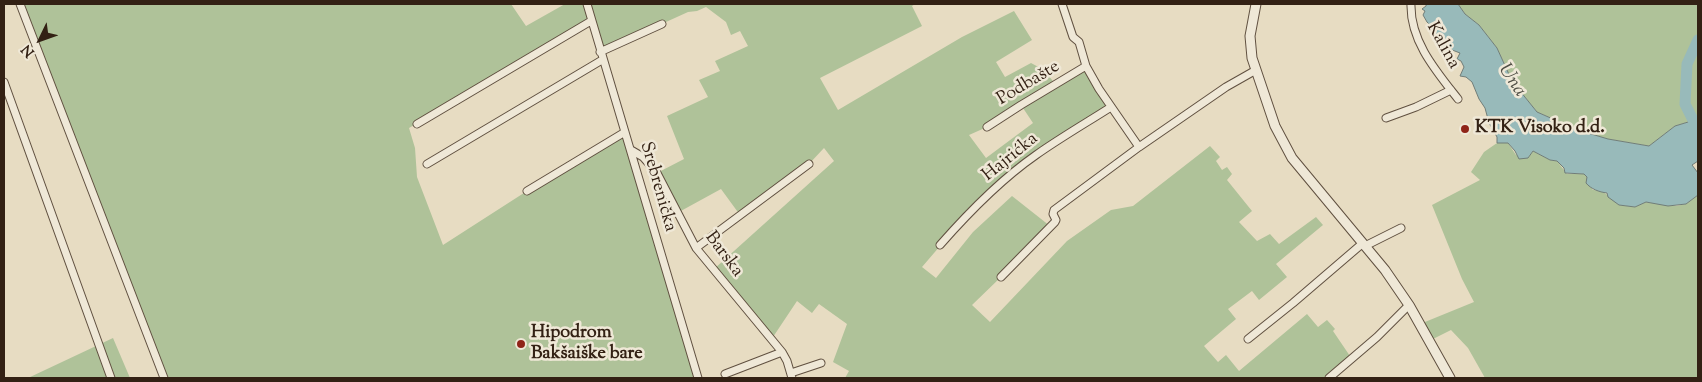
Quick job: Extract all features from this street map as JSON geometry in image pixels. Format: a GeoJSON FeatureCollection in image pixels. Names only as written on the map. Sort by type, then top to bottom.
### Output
{"type":"FeatureCollection","features":[{"type":"Feature","properties":{"kind":"street"},"geometry":{"type":"LineString","coordinates":[[20,4],[164,378]]}},
{"type":"Feature","properties":{"kind":"street","name":"Srebrenička"},"geometry":{"type":"LineString","coordinates":[[586,4],[698,378]]}},
{"type":"Feature","properties":{"kind":"street"},"geometry":{"type":"LineString","coordinates":[[1062,4],[1073,37],[1079,42],[1086,66],[1111,107],[1139,147]]}},
{"type":"Feature","properties":{"kind":"street"},"geometry":{"type":"LineString","coordinates":[[1256,4],[1250,36],[1252,58],[1275,126],[1292,158],[1385,270],[1408,305],[1450,378]]}},
{"type":"Feature","properties":{"kind":"street","name":"Kalina"},"geometry":{"type":"LineString","coordinates":[[1411,4],[1414,30],[1421,46],[1458,99]]}},
{"type":"Feature","properties":{"kind":"street"},"geometry":{"type":"LineString","coordinates":[[417,124],[591,21]]}},
{"type":"Feature","properties":{"kind":"street"},"geometry":{"type":"LineString","coordinates":[[600,52],[662,24]]}},
{"type":"Feature","properties":{"kind":"street"},"geometry":{"type":"LineString","coordinates":[[426,164],[602,60]]}},
{"type":"Feature","properties":{"kind":"street","name":"Podbašte"},"geometry":{"type":"LineString","coordinates":[[987,127],[1086,66]]}},
{"type":"Feature","properties":{"kind":"street"},"geometry":{"type":"LineString","coordinates":[[1002,277],[1055,222],[1054,210],[1139,147],[1226,87],[1256,70]]}},
{"type":"Feature","properties":{"kind":"street"},"geometry":{"type":"LineString","coordinates":[[4,82],[111,378]]}},
{"type":"Feature","properties":{"kind":"street"},"geometry":{"type":"LineString","coordinates":[[1386,118],[1416,108],[1451,90]]}},
{"type":"Feature","properties":{"kind":"street","name":"Hajrićka"},"geometry":{"type":"LineString","coordinates":[[940,245],[971,210],[1024,165],[1049,146],[1111,107]]}},
{"type":"Feature","properties":{"kind":"street"},"geometry":{"type":"LineString","coordinates":[[527,191],[625,132]]}},
{"type":"Feature","properties":{"kind":"street","name":"Barska"},"geometry":{"type":"LineString","coordinates":[[630,150],[643,157],[657,173],[696,248],[782,352],[787,360],[792,376]]}},
{"type":"Feature","properties":{"kind":"street"},"geometry":{"type":"LineString","coordinates":[[696,248],[809,164]]}},
{"type":"Feature","properties":{"kind":"street"},"geometry":{"type":"LineString","coordinates":[[1248,339],[1294,304],[1364,244],[1401,228]]}},
{"type":"Feature","properties":{"kind":"street"},"geometry":{"type":"LineString","coordinates":[[1329,378],[1377,337],[1408,305]]}},
{"type":"Feature","properties":{"kind":"street"},"geometry":{"type":"LineString","coordinates":[[725,374],[782,352]]}},
{"type":"Feature","properties":{"kind":"street"},"geometry":{"type":"LineString","coordinates":[[792,376],[822,363]]}},
{"type":"Feature","properties":{"kind":"green space"},"geometry":{"type":"Polygon","coordinates":[[[20,4],[511,4],[526,26],[565,4],[915,4],[912,6],[922,26],[820,78],[838,110],[962,37],[1014,11],[1032,40],[996,62],[1005,77],[1031,63],[1044,70],[1056,85],[1086,66],[1111,107],[1049,146],[971,210],[922,267],[936,278],[973,232],[1012,196],[1050,226],[972,305],[990,322],[1067,241],[1111,210],[1133,206],[1210,146],[1220,157],[1216,161],[1222,170],[1227,167],[1232,174],[1227,180],[1252,211],[1239,222],[1257,241],[1270,234],[1279,244],[1316,217],[1323,225],[1276,264],[1287,277],[1259,300],[1252,291],[1228,309],[1236,319],[1204,346],[1218,362],[1226,355],[1239,371],[1307,314],[1318,327],[1327,320],[1335,329],[1333,331],[1352,359],[1329,378],[845,378],[849,371],[833,362],[847,324],[819,304],[812,313],[797,301],[771,340],[714,269],[834,161],[824,148],[809,164],[740,215],[721,189],[679,212],[657,173],[684,159],[667,116],[708,97],[699,80],[720,71],[715,61],[748,46],[740,31],[731,35],[726,22],[706,7],[688,12],[600,52],[591,21],[409,128],[415,148],[417,177],[443,245],[527,191],[625,132],[698,378],[163,378],[20,4]],[[1021,105],[987,127],[969,135],[986,158],[1033,123],[1021,105]]]}},
{"type":"Feature","properties":{"kind":"green space"},"geometry":{"type":"Polygon","coordinates":[[[1458,4],[1698,4],[1698,119],[1675,126],[1649,146],[1608,139],[1579,130],[1537,112],[1512,81],[1497,48],[1479,25],[1465,14],[1458,4]]]}},
{"type":"Feature","properties":{"kind":"green space"},"geometry":{"type":"Polygon","coordinates":[[[1497,143],[1508,143],[1516,155],[1528,158],[1533,151],[1550,160],[1557,161],[1567,174],[1584,174],[1593,190],[1604,193],[1619,205],[1635,207],[1646,202],[1676,206],[1686,204],[1698,195],[1698,378],[1485,378],[1468,348],[1451,330],[1429,341],[1420,324],[1474,302],[1462,279],[1432,205],[1480,180],[1471,172],[1484,152],[1497,143]]]}},
{"type":"Feature","properties":{"kind":"green space"},"geometry":{"type":"Polygon","coordinates":[[[113,338],[130,378],[28,378],[113,338]]]}},
{"type":"Feature","properties":{"kind":"water"},"geometry":{"type":"Polygon","coordinates":[[[1425,4],[1458,4],[1465,14],[1479,25],[1497,48],[1512,81],[1537,112],[1578,130],[1608,139],[1649,146],[1675,126],[1698,119],[1698,161],[1692,165],[1698,173],[1698,195],[1686,204],[1668,206],[1646,202],[1635,207],[1619,205],[1608,197],[1607,193],[1595,190],[1588,185],[1586,183],[1587,177],[1584,174],[1565,173],[1564,168],[1557,161],[1550,160],[1533,151],[1528,158],[1519,159],[1508,143],[1497,143],[1497,137],[1472,82],[1466,77],[1460,76],[1464,67],[1461,61],[1457,59],[1460,53],[1447,48],[1439,38],[1432,34],[1432,27],[1423,15],[1425,11],[1422,9],[1426,6],[1425,4]]]}},
{"type":"Feature","properties":{"kind":"waterway","name":"Una"},"geometry":{"type":"LineString","coordinates":[[1698,40],[1687,64],[1685,104],[1698,130]]}},
{"type":"Feature","properties":{"kind":"place","name":"KTK Visoko d.d."},"geometry":{"type":"Point","coordinates":[1465,129]}},
{"type":"Feature","properties":{"kind":"place","name":"Hipodrom Bakšaiške bare"},"geometry":{"type":"Point","coordinates":[521,344]}}]}
